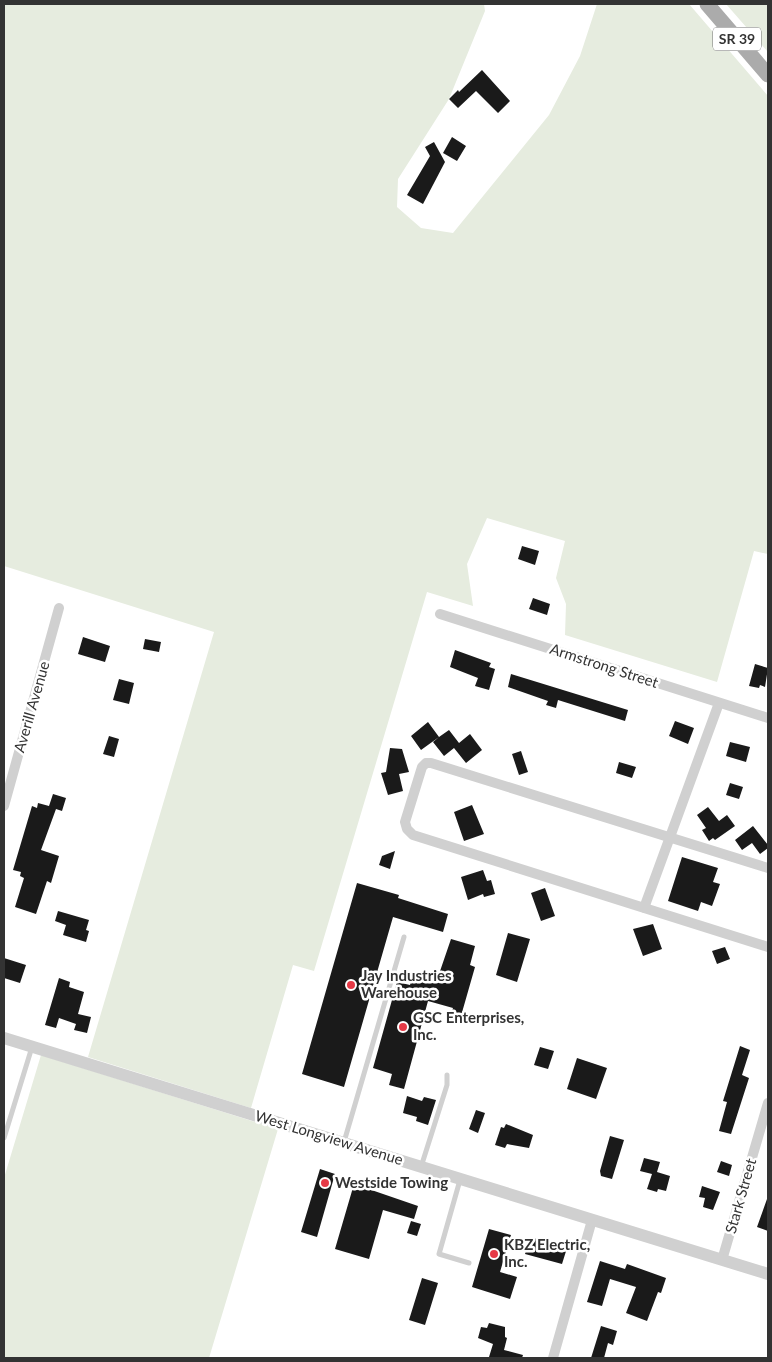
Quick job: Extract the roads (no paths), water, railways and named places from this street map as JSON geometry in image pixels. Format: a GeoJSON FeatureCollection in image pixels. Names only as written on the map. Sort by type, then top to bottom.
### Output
{"type":"FeatureCollection","features":[{"type":"Feature","properties":{"kind":"main road","name":"SR 39"},"geometry":{"type":"LineString","coordinates":[[706,4],[768,75]]}},
{"type":"Feature","properties":{"kind":"street","name":"Averill Avenue"},"geometry":{"type":"LineString","coordinates":[[4,806],[59,608]]}},
{"type":"Feature","properties":{"kind":"street","name":"Armstrong Street"},"geometry":{"type":"LineString","coordinates":[[440,614],[768,718]]}},
{"type":"Feature","properties":{"kind":"street"},"geometry":{"type":"LineString","coordinates":[[644,908],[719,703]]}},
{"type":"Feature","properties":{"kind":"street"},"geometry":{"type":"LineString","coordinates":[[768,868],[431,763],[426,763],[422,767],[405,822],[407,829],[413,835],[768,948]]}},
{"type":"Feature","properties":{"kind":"street","name":"West Longview Avenue"},"geometry":{"type":"LineString","coordinates":[[4,1038],[768,1274]]}},
{"type":"Feature","properties":{"kind":"street","name":"Stark Street"},"geometry":{"type":"LineString","coordinates":[[722,1260],[768,1103]]}},
{"type":"Feature","properties":{"kind":"street"},"geometry":{"type":"LineString","coordinates":[[552,1358],[592,1220]]}},
{"type":"Feature","properties":{"kind":"lane"},"geometry":{"type":"LineString","coordinates":[[344,1143],[404,938]]}},
{"type":"Feature","properties":{"kind":"lane"},"geometry":{"type":"LineString","coordinates":[[4,1138],[32,1046]]}},
{"type":"Feature","properties":{"kind":"lane"},"geometry":{"type":"LineString","coordinates":[[421,1167],[447,1085],[447,1075]]}},
{"type":"Feature","properties":{"kind":"lane"},"geometry":{"type":"LineString","coordinates":[[460,1179],[439,1254],[469,1263]]}},
{"type":"Feature","properties":{"kind":"place","name":"Jay Industries Warehouse"},"geometry":{"type":"Point","coordinates":[351,985]}},
{"type":"Feature","properties":{"kind":"place","name":"GSC Enterprises, Inc."},"geometry":{"type":"Point","coordinates":[403,1027]}},
{"type":"Feature","properties":{"kind":"place","name":"Westside Towing"},"geometry":{"type":"Point","coordinates":[325,1183]}},
{"type":"Feature","properties":{"kind":"place","name":"KBZ Electric, Inc."},"geometry":{"type":"Point","coordinates":[494,1254]}}]}
